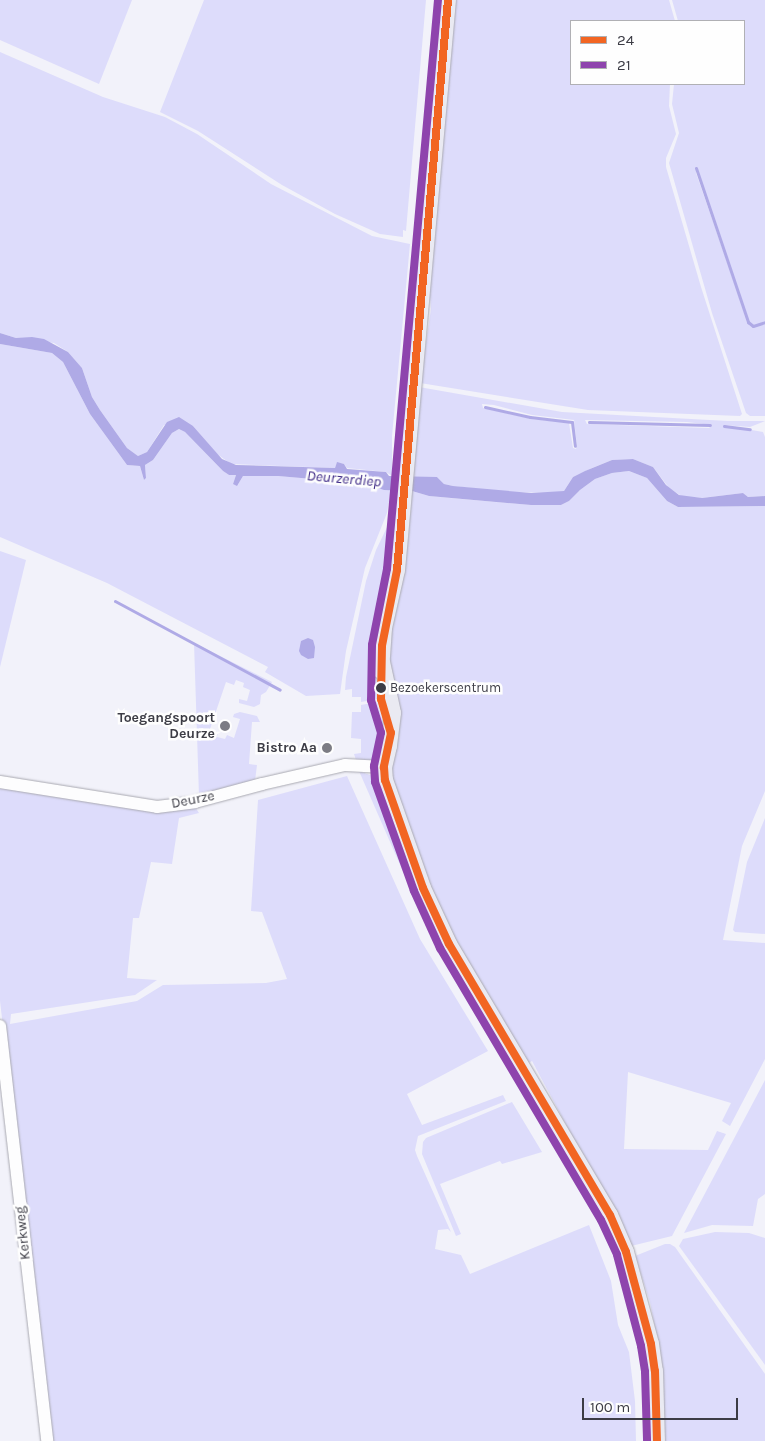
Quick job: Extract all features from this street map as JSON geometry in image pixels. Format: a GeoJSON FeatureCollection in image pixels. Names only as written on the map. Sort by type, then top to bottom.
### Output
{"type":"FeatureCollection","features":[{"type":"Feature","properties":{"kind":"main road"},"geometry":{"type":"LineString","coordinates":[[448,0],[397,570],[384,628],[380,683],[381,699],[390,733],[384,767],[386,780],[423,888],[449,944],[610,1215],[626,1252],[651,1344],[655,1371],[657,1441]]}},
{"type":"Feature","properties":{"kind":"street","name":"Deurze"},"geometry":{"type":"LineString","coordinates":[[0,782],[157,807],[195,802],[345,765],[384,767]]}},
{"type":"Feature","properties":{"kind":"street","name":"Kerkweg"},"geometry":{"type":"LineString","coordinates":[[0,1026],[47,1441]]}},
{"type":"Feature","properties":{"kind":"shaded area"},"geometry":{"type":"Polygon","coordinates":[[[0,0],[132,0],[99,84],[0,40],[0,0]]]}},
{"type":"Feature","properties":{"kind":"shaded area"},"geometry":{"type":"Polygon","coordinates":[[[204,0],[426,0],[406,231],[403,230],[403,237],[380,234],[335,214],[282,185],[198,131],[160,112],[204,0]]]}},
{"type":"Feature","properties":{"kind":"shaded area"},"geometry":{"type":"Polygon","coordinates":[[[455,0],[669,0],[675,20],[570,20],[570,85],[670,85],[669,106],[676,134],[666,158],[666,167],[701,287],[742,414],[740,416],[588,410],[420,383],[431,309],[429,284],[455,0]]]}},
{"type":"Feature","properties":{"kind":"shaded area"},"geometry":{"type":"Polygon","coordinates":[[[672,0],[765,0],[765,416],[750,416],[746,413],[712,313],[669,163],[679,133],[672,104],[674,85],[745,85],[745,20],[678,20],[672,0]],[[697,167],[696,173],[750,325],[697,167]]]}},
{"type":"Feature","properties":{"kind":"shaded area"},"geometry":{"type":"Polygon","coordinates":[[[0,52],[103,97],[165,117],[197,134],[271,184],[372,236],[410,244],[392,436],[392,476],[386,472],[347,468],[344,464],[337,463],[335,468],[231,464],[217,454],[193,426],[164,425],[147,452],[138,456],[127,448],[100,410],[92,397],[82,368],[68,352],[54,343],[16,338],[0,333],[0,52]]]}},
{"type":"Feature","properties":{"kind":"shaded area"},"geometry":{"type":"Polygon","coordinates":[[[416,246],[420,246],[409,382],[403,381],[416,246]]]}},
{"type":"Feature","properties":{"kind":"shaded area"},"geometry":{"type":"Polygon","coordinates":[[[0,344],[52,353],[63,362],[90,414],[127,465],[140,466],[144,480],[146,478],[145,465],[153,460],[172,433],[179,429],[185,432],[223,471],[229,475],[236,475],[233,484],[238,484],[243,476],[278,476],[347,482],[391,490],[387,513],[365,568],[346,651],[340,694],[306,696],[265,672],[268,667],[107,583],[0,537],[0,344]]]}},
{"type":"Feature","properties":{"kind":"shaded area"},"geometry":{"type":"Polygon","coordinates":[[[419,387],[562,412],[728,421],[765,421],[750,427],[723,425],[763,432],[765,437],[765,496],[748,497],[743,493],[702,498],[683,497],[669,488],[653,467],[633,459],[612,460],[592,468],[573,477],[564,491],[556,493],[507,492],[453,486],[444,484],[437,477],[412,478],[419,387]],[[482,404],[483,408],[532,419],[569,423],[573,448],[576,449],[574,420],[532,415],[494,405],[482,404]],[[585,420],[587,424],[709,428],[712,425],[687,422],[585,420]]]}},
{"type":"Feature","properties":{"kind":"shaded area"},"geometry":{"type":"Polygon","coordinates":[[[629,471],[647,478],[667,501],[678,507],[765,506],[765,791],[742,846],[723,940],[765,943],[765,1059],[730,1126],[722,1121],[731,1103],[628,1072],[624,1149],[708,1150],[717,1131],[726,1134],[672,1236],[631,1246],[532,1061],[525,1065],[444,925],[389,769],[399,737],[387,657],[408,542],[412,491],[429,496],[450,498],[531,505],[561,505],[569,501],[595,479],[612,473],[629,471]]]}},
{"type":"Feature","properties":{"kind":"shaded area"},"geometry":{"type":"Polygon","coordinates":[[[396,497],[399,497],[376,677],[378,699],[361,702],[361,697],[352,697],[352,689],[345,690],[346,677],[366,581],[376,550],[390,521],[396,497]]]}},
{"type":"Feature","properties":{"kind":"shaded area"},"geometry":{"type":"Polygon","coordinates":[[[0,551],[26,560],[0,667],[0,551]]]}},
{"type":"Feature","properties":{"kind":"shaded area"},"geometry":{"type":"Polygon","coordinates":[[[194,643],[272,682],[266,692],[261,695],[260,704],[254,707],[239,703],[239,699],[247,701],[250,690],[243,687],[244,683],[236,680],[234,685],[226,682],[210,729],[218,732],[217,737],[225,739],[227,735],[234,738],[240,719],[233,717],[234,714],[240,712],[257,716],[260,722],[252,722],[249,764],[257,765],[255,781],[199,796],[194,643]]]}},
{"type":"Feature","properties":{"kind":"shaded area"},"geometry":{"type":"Polygon","coordinates":[[[377,702],[385,728],[379,756],[372,761],[356,760],[354,754],[361,753],[361,739],[351,738],[352,712],[361,712],[361,705],[377,702]]]}},
{"type":"Feature","properties":{"kind":"shaded area"},"geometry":{"type":"Polygon","coordinates":[[[359,771],[378,778],[420,897],[415,899],[359,771]]]}},
{"type":"Feature","properties":{"kind":"shaded area"},"geometry":{"type":"Polygon","coordinates":[[[347,776],[420,939],[488,1051],[407,1094],[422,1125],[503,1095],[506,1101],[418,1136],[415,1150],[417,1156],[451,1232],[448,1229],[438,1230],[435,1249],[461,1255],[470,1274],[589,1225],[611,1281],[618,1325],[629,1352],[635,1401],[636,1441],[51,1441],[0,1001],[0,788],[195,807],[199,813],[179,818],[172,864],[151,862],[139,918],[133,918],[127,978],[157,980],[135,995],[11,1014],[10,1024],[137,1001],[163,985],[266,983],[287,979],[262,912],[251,911],[258,800],[347,776]]]}},
{"type":"Feature","properties":{"kind":"shaded area"},"geometry":{"type":"Polygon","coordinates":[[[765,818],[765,934],[735,932],[733,930],[747,862],[765,818]]]}},
{"type":"Feature","properties":{"kind":"shaded area"},"geometry":{"type":"Polygon","coordinates":[[[765,1080],[765,1194],[758,1199],[753,1226],[712,1225],[684,1233],[765,1080]]]}},
{"type":"Feature","properties":{"kind":"shaded area"},"geometry":{"type":"Polygon","coordinates":[[[512,1102],[542,1152],[502,1164],[500,1161],[440,1184],[461,1234],[456,1236],[422,1154],[423,1142],[426,1138],[512,1102]]]}},
{"type":"Feature","properties":{"kind":"shaded area"},"geometry":{"type":"Polygon","coordinates":[[[715,1232],[749,1233],[765,1238],[765,1365],[679,1246],[683,1239],[715,1232]]]}},
{"type":"Feature","properties":{"kind":"shaded area"},"geometry":{"type":"Polygon","coordinates":[[[665,1244],[675,1247],[765,1374],[765,1441],[663,1441],[660,1355],[650,1302],[635,1256],[665,1244]]]}},
{"type":"Feature","properties":{"kind":"water","name":"Deurzerdiep"},"geometry":{"type":"Polygon","coordinates":[[[0,333],[16,338],[32,337],[44,339],[68,352],[82,368],[92,397],[100,410],[127,448],[138,456],[147,452],[167,422],[179,417],[193,426],[222,459],[236,465],[335,468],[337,462],[344,464],[347,469],[386,472],[389,476],[437,477],[444,484],[453,486],[531,493],[564,491],[573,477],[585,471],[612,460],[633,459],[653,467],[666,485],[679,495],[702,498],[743,493],[748,497],[765,496],[765,506],[678,507],[667,501],[647,478],[629,471],[612,473],[595,479],[569,501],[561,505],[531,505],[429,496],[412,491],[384,490],[347,482],[278,476],[243,476],[237,486],[233,484],[236,475],[229,475],[223,471],[185,432],[179,429],[172,433],[153,460],[145,465],[146,478],[144,480],[140,466],[127,465],[90,414],[63,362],[52,353],[0,344],[0,333]]]}},
{"type":"Feature","properties":{"kind":"water"},"geometry":{"type":"Polygon","coordinates":[[[308,638],[313,640],[315,647],[314,658],[308,659],[301,655],[299,651],[301,641],[308,638]]]}},
{"type":"Feature","properties":{"kind":"waterway"},"geometry":{"type":"LineString","coordinates":[[696,168],[748,322],[753,326],[765,322]]}},
{"type":"Feature","properties":{"kind":"waterway"},"geometry":{"type":"LineString","coordinates":[[485,407],[530,417],[572,422],[575,446]]}},
{"type":"Feature","properties":{"kind":"waterway"},"geometry":{"type":"LineString","coordinates":[[589,422],[710,425]]}},
{"type":"Feature","properties":{"kind":"waterway"},"geometry":{"type":"LineString","coordinates":[[724,426],[750,429]]}},
{"type":"Feature","properties":{"kind":"waterway"},"geometry":{"type":"LineString","coordinates":[[115,601],[280,690]]}},
{"type":"Feature","properties":{"kind":"transit line","name":"21"},"geometry":{"type":"LineString","coordinates":[[438,0],[387,569],[372,645],[371,700],[381,733],[374,766],[375,782],[414,891],[440,948],[601,1220],[617,1255],[641,1346],[645,1372],[647,1441]]}},
{"type":"Feature","properties":{"kind":"transit line","name":"24"},"geometry":{"type":"LineString","coordinates":[[448,0],[397,570],[382,646],[381,699],[391,733],[384,767],[385,780],[423,888],[449,944],[610,1215],[626,1252],[651,1344],[655,1371],[657,1441]]}},
{"type":"Feature","properties":{"kind":"place","name":"Bezoekerscentrum"},"geometry":{"type":"Point","coordinates":[381,688]}},
{"type":"Feature","properties":{"kind":"place","name":"Toegangspoort Deurze"},"geometry":{"type":"Point","coordinates":[225,726]}},
{"type":"Feature","properties":{"kind":"place","name":"Bistro Aa"},"geometry":{"type":"Point","coordinates":[327,748]}}]}
